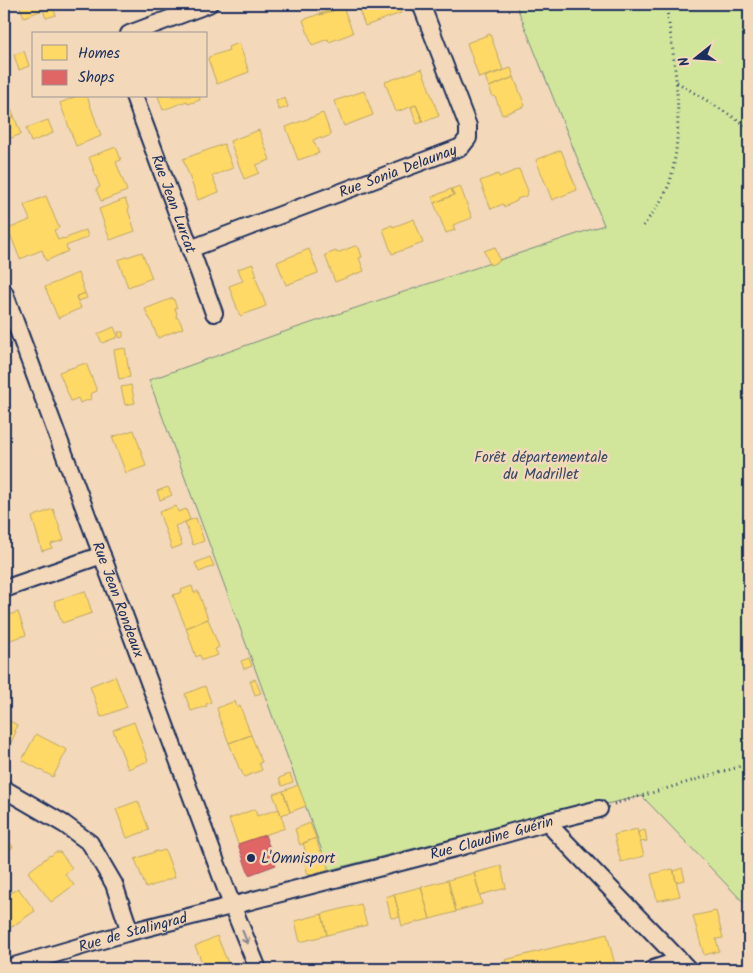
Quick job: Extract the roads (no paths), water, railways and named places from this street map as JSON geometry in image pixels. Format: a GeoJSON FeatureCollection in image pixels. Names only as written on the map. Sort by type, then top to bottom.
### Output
{"type":"FeatureCollection","features":[{"type":"Feature","properties":{"kind":"street"},"geometry":{"type":"LineString","coordinates":[[134,32],[209,4]]}},
{"type":"Feature","properties":{"kind":"street","name":"Rue Sonia Delaunay"},"geometry":{"type":"LineString","coordinates":[[190,249],[461,147],[468,138],[468,126],[421,4]]}},
{"type":"Feature","properties":{"kind":"street","name":"Rue Jean Lurcat"},"geometry":{"type":"LineString","coordinates":[[135,98],[214,313]]}},
{"type":"Feature","properties":{"kind":"street","name":"Rue Jean Rondeaux"},"geometry":{"type":"LineString","coordinates":[[4,292],[232,906],[258,969]]}},
{"type":"Feature","properties":{"kind":"street"},"geometry":{"type":"LineString","coordinates":[[4,589],[102,555]]}},
{"type":"Feature","properties":{"kind":"street"},"geometry":{"type":"LineString","coordinates":[[4,789],[64,824],[90,843],[114,884],[130,932]]}},
{"type":"Feature","properties":{"kind":"street","name":"Rue Claudine Guérin"},"geometry":{"type":"LineString","coordinates":[[232,906],[599,809]]}},
{"type":"Feature","properties":{"kind":"street"},"geometry":{"type":"LineString","coordinates":[[551,821],[555,831],[684,965]]}},
{"type":"Feature","properties":{"kind":"street","name":"Rue de Stalingrad"},"geometry":{"type":"LineString","coordinates":[[4,969],[130,932],[232,906]]}},
{"type":"Feature","properties":{"kind":"street"},"geometry":{"type":"LineString","coordinates":[[653,969],[684,965]]}},
{"type":"Feature","properties":{"kind":"place","name":"L'Omnisport"},"geometry":{"type":"Point","coordinates":[251,858]}},
{"type":"Feature","properties":{"kind":"park label","name":"Forêt départementale du Madrillet"},"geometry":{"type":"Point","coordinates":[541,466]}}]}
